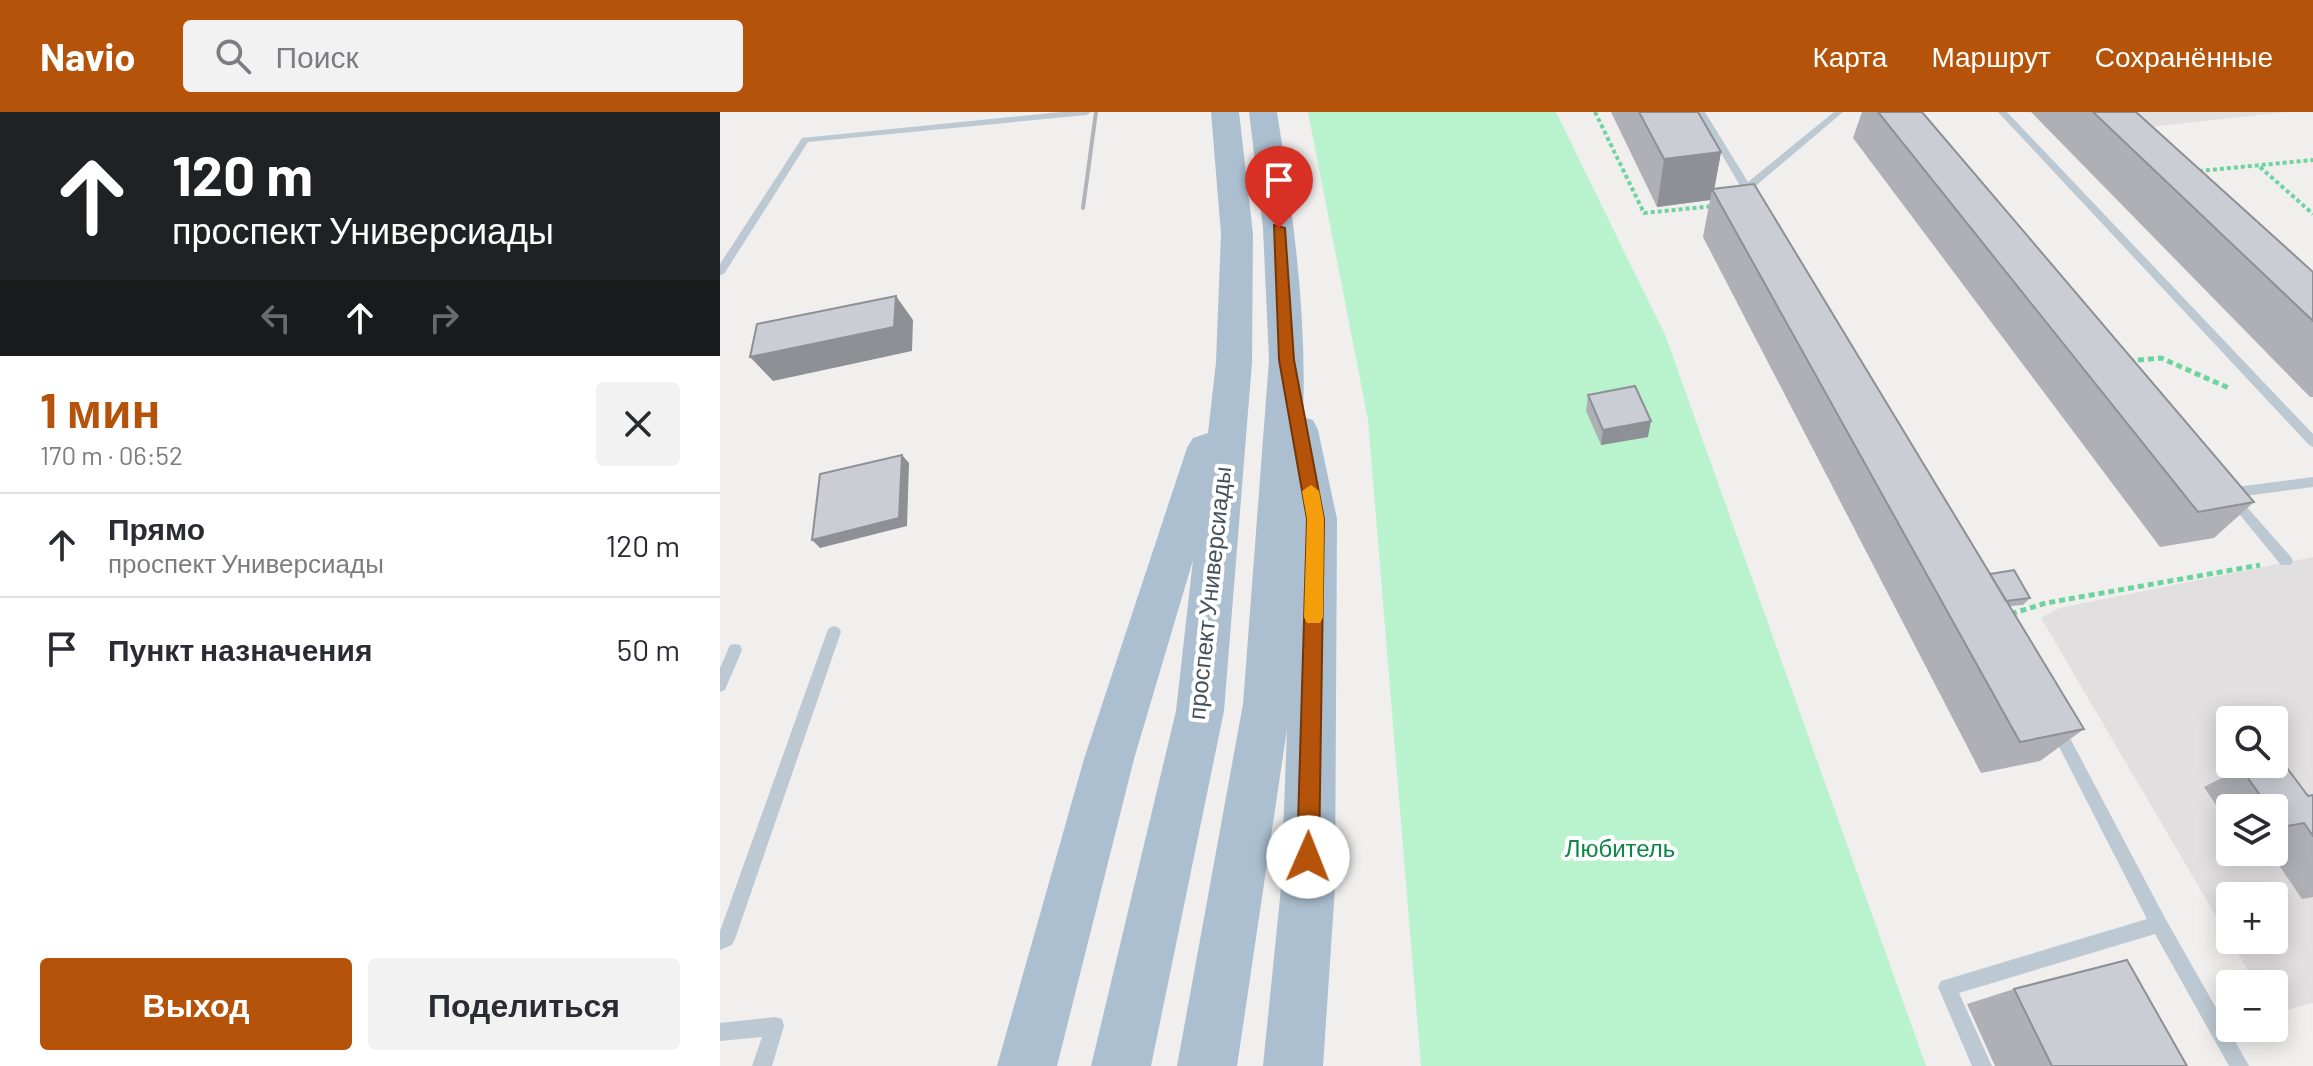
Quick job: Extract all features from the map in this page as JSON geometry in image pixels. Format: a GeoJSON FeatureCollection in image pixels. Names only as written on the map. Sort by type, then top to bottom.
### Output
{"type":"FeatureCollection","features":[{"type":"Feature","properties":{"kind":"main road","name":"проспект Универсиады"},"geometry":{"type":"LineString","coordinates":[[1121,1066],[1200,711],[1234,362],[1237,234],[1225,112]]}},
{"type":"Feature","properties":{"kind":"main road"},"geometry":{"type":"LineString","coordinates":[[1207,1066],[1267,704],[1287,360],[1279,228],[1263,112]]}},
{"type":"Feature","properties":{"kind":"main road"},"geometry":{"type":"LineString","coordinates":[[1287,360],[1316,519],[1308,888],[1293,1066]]}},
{"type":"Feature","properties":{"kind":"main road"},"geometry":{"type":"LineString","coordinates":[[1027,1066],[1109,759],[1234,362]]}},
{"type":"Feature","properties":{"kind":"lane"},"geometry":{"type":"LineString","coordinates":[[720,272],[805,140],[1087,112]]}},
{"type":"Feature","properties":{"kind":"lane"},"geometry":{"type":"LineString","coordinates":[[1701,112],[1761,215]]}},
{"type":"Feature","properties":{"kind":"lane"},"geometry":{"type":"LineString","coordinates":[[1747,188],[1839,112]]}},
{"type":"Feature","properties":{"kind":"lane"},"geometry":{"type":"LineString","coordinates":[[2002,112],[2313,442]]}},
{"type":"Feature","properties":{"kind":"lane"},"geometry":{"type":"LineString","coordinates":[[2217,481],[2286,561]]}},
{"type":"Feature","properties":{"kind":"lane"},"geometry":{"type":"LineString","coordinates":[[2228,493],[2313,482]]}},
{"type":"Feature","properties":{"kind":"lane"},"geometry":{"type":"LineString","coordinates":[[720,941],[726,939],[834,632]]}},
{"type":"Feature","properties":{"kind":"lane"},"geometry":{"type":"LineString","coordinates":[[720,685],[735,650]]}},
{"type":"Feature","properties":{"kind":"lane"},"geometry":{"type":"LineString","coordinates":[[2049,713],[2159,924],[2239,1066]]}},
{"type":"Feature","properties":{"kind":"lane"},"geometry":{"type":"LineString","coordinates":[[1982,1066],[1947,987],[2159,924]]}},
{"type":"Feature","properties":{"kind":"lane"},"geometry":{"type":"LineString","coordinates":[[720,1032],[775,1026],[762,1066]]}},
{"type":"Feature","properties":{"kind":"path"},"geometry":{"type":"LineString","coordinates":[[1595,112],[1644,213],[1722,205]]}},
{"type":"Feature","properties":{"kind":"path"},"geometry":{"type":"LineString","coordinates":[[2196,171],[2313,160]]}},
{"type":"Feature","properties":{"kind":"path"},"geometry":{"type":"LineString","coordinates":[[2260,166],[2313,214]]}},
{"type":"Feature","properties":{"kind":"path"},"geometry":{"type":"LineString","coordinates":[[2114,362],[2161,358],[2231,390]]}},
{"type":"Feature","properties":{"kind":"path"},"geometry":{"type":"LineString","coordinates":[[2002,617],[2046,603],[2286,561]]}},
{"type":"Feature","properties":{"kind":"shaded area"},"geometry":{"type":"Polygon","coordinates":[[[2122,112],[2288,112],[2139,128],[2122,112]]]}},
{"type":"Feature","properties":{"kind":"shaded area"},"geometry":{"type":"Polygon","coordinates":[[[2313,557],[2313,1003],[2288,1009],[2288,970],[2248,970],[2238,954],[2288,954],[2288,882],[2216,882],[2216,916],[2041,618],[2059,608],[2313,557]]]}},
{"type":"Feature","properties":{"kind":"green space","name":"Любитель"},"geometry":{"type":"Polygon","coordinates":[[[1308,112],[1556,112],[1666,337],[1926,1066],[1421,1066],[1368,420],[1308,112]]]}},
{"type":"Feature","properties":{"kind":"building"},"geometry":{"type":"Polygon","coordinates":[[[1639,112],[1698,112],[1721,152],[1664,159],[1639,112]]]}},
{"type":"Feature","properties":{"kind":"building"},"geometry":{"type":"Polygon","coordinates":[[[1878,112],[1922,112],[2254,502],[2198,512],[1878,112]]]}},
{"type":"Feature","properties":{"kind":"building"},"geometry":{"type":"Polygon","coordinates":[[[2093,112],[2136,112],[2313,272],[2313,321],[2093,112]]]}},
{"type":"Feature","properties":{"kind":"building"},"geometry":{"type":"Polygon","coordinates":[[[1754,184],[2084,729],[2020,742],[1712,189],[1754,184]]]}},
{"type":"Feature","properties":{"kind":"building"},"geometry":{"type":"Polygon","coordinates":[[[896,296],[894,327],[750,357],[757,324],[896,296]]]}},
{"type":"Feature","properties":{"kind":"building"},"geometry":{"type":"Polygon","coordinates":[[[1635,386],[1651,421],[1603,430],[1588,395],[1635,386]]]}},
{"type":"Feature","properties":{"kind":"building"},"geometry":{"type":"Polygon","coordinates":[[[902,455],[899,518],[812,540],[820,474],[902,455]]]}},
{"type":"Feature","properties":{"kind":"building"},"geometry":{"type":"Polygon","coordinates":[[[2014,570],[2030,598],[2006,601],[1990,574],[2014,570]]]}},
{"type":"Feature","properties":{"kind":"building"},"geometry":{"type":"Polygon","coordinates":[[[2288,769],[2308,796],[2313,795],[2313,836],[2304,823],[2288,826],[2288,794],[2259,794],[2248,778],[2288,778],[2288,769]]]}},
{"type":"Feature","properties":{"kind":"building"},"geometry":{"type":"Polygon","coordinates":[[[2127,960],[2187,1066],[2052,1066],[2014,989],[2127,960]]]}},
{"type":"Feature","properties":{"kind":"railway"},"geometry":{"type":"LineString","coordinates":[[1083,208],[1096,112]]}},
{"type":"Feature","properties":{"kind":"slow traffic"},"geometry":{"type":"LineString","coordinates":[[1311,491],[1316,519],[1313,617]]}},
{"type":"Feature","properties":{"kind":"route"},"geometry":{"type":"LineString","coordinates":[[1279,228],[1287,360],[1316,519],[1308,857]]}}]}
